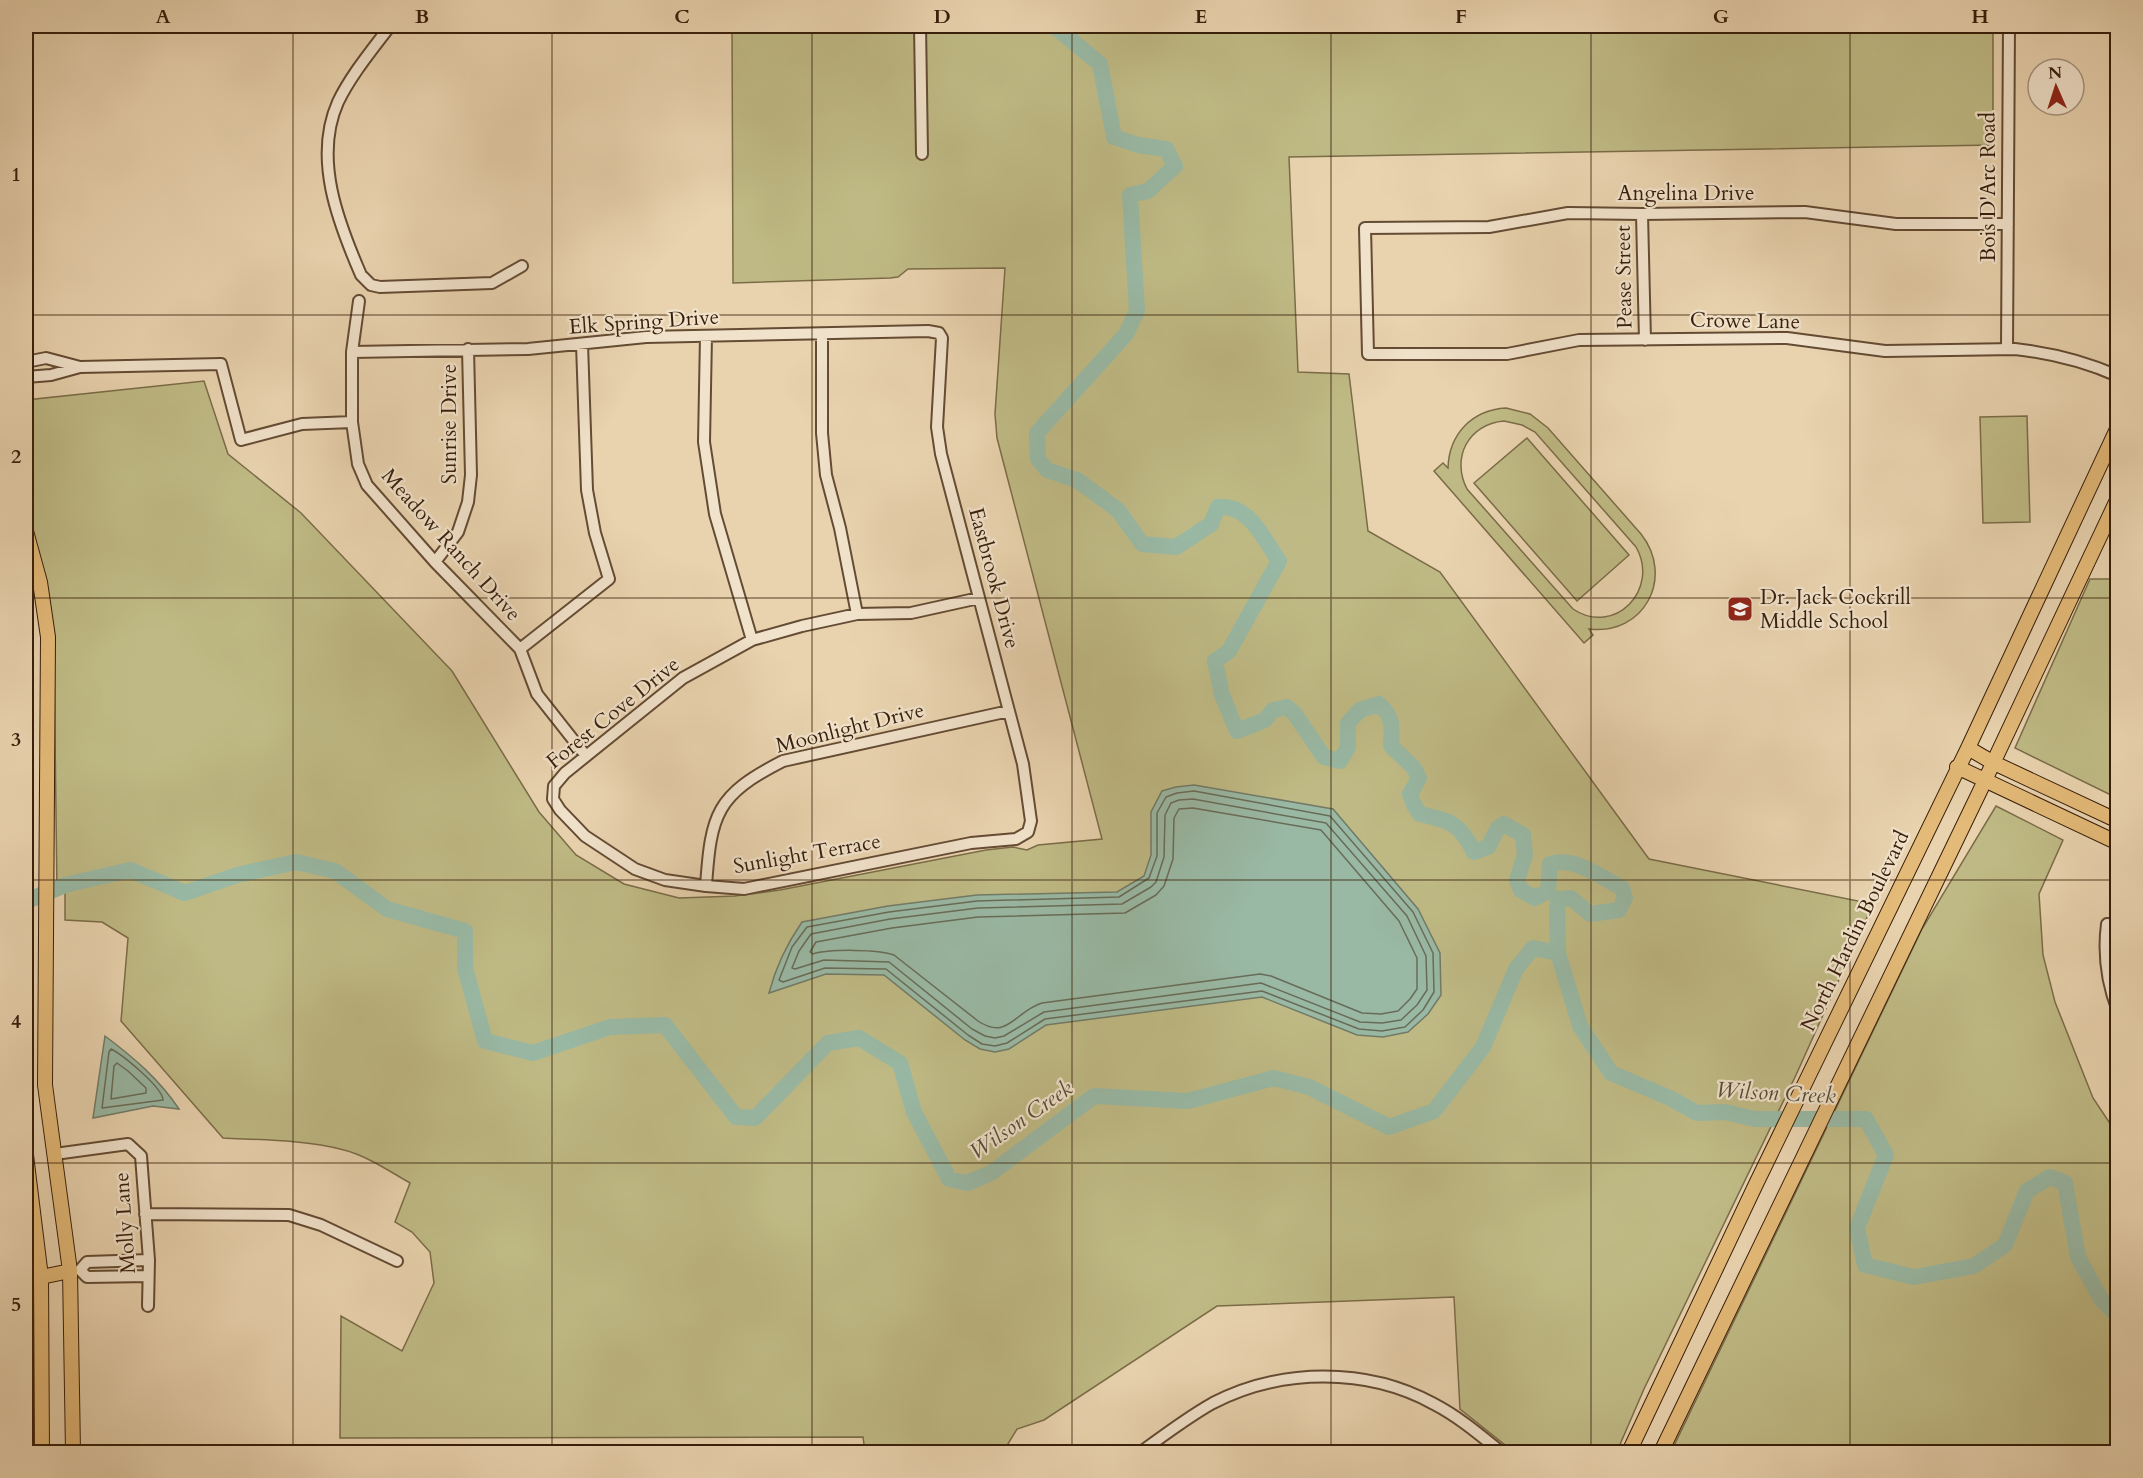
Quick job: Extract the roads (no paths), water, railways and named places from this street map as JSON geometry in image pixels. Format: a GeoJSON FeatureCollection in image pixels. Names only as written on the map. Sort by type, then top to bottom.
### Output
{"type":"FeatureCollection","features":[{"type":"Feature","properties":{"kind":"main road","name":"North Hardin Boulevard"},"geometry":{"type":"LineString","coordinates":[[1629,1452],[1821,1049],[1968,748],[2118,427]]}},
{"type":"Feature","properties":{"kind":"main road"},"geometry":{"type":"LineString","coordinates":[[1661,1452],[1985,780],[2118,498]]}},
{"type":"Feature","properties":{"kind":"main road"},"geometry":{"type":"LineString","coordinates":[[26,531],[40,582],[48,637],[45,1085],[75,1270],[73,1452]]}},
{"type":"Feature","properties":{"kind":"main road"},"geometry":{"type":"LineString","coordinates":[[1968,748],[1992,762],[2118,821]]}},
{"type":"Feature","properties":{"kind":"main road"},"geometry":{"type":"LineString","coordinates":[[1957,767],[2118,843]]}},
{"type":"Feature","properties":{"kind":"main road"},"geometry":{"type":"LineString","coordinates":[[26,1155],[41,1277],[42,1452]]}},
{"type":"Feature","properties":{"kind":"main road"},"geometry":{"type":"LineString","coordinates":[[41,1277],[75,1270]]}},
{"type":"Feature","properties":{"kind":"street"},"geometry":{"type":"LineString","coordinates":[[390,26],[348,84],[331,124],[327,146],[330,189],[361,276],[371,285],[380,287],[492,284],[522,266]]}},
{"type":"Feature","properties":{"kind":"street"},"geometry":{"type":"LineString","coordinates":[[920,26],[922,154]]}},
{"type":"Feature","properties":{"kind":"street","name":"Bois D'Arc Road"},"geometry":{"type":"LineString","coordinates":[[2007,349],[2009,26]]}},
{"type":"Feature","properties":{"kind":"street","name":"Angelina Drive"},"geometry":{"type":"LineString","coordinates":[[1368,354],[1365,228],[1489,227],[1568,213],[1805,212],[1896,224],[2008,224]]}},
{"type":"Feature","properties":{"kind":"street","name":"Pease Street"},"geometry":{"type":"LineString","coordinates":[[1642,214],[1645,340]]}},
{"type":"Feature","properties":{"kind":"street","name":"Meadow Ranch Drive"},"geometry":{"type":"LineString","coordinates":[[359,301],[352,352],[352,422],[358,464],[367,485],[435,562],[520,649],[537,694],[586,756]]}},
{"type":"Feature","properties":{"kind":"street","name":"Elk Spring Drive"},"geometry":{"type":"LineString","coordinates":[[352,352],[528,350],[646,337],[928,331],[939,333]]}},
{"type":"Feature","properties":{"kind":"street","name":"Eastbrook Drive"},"geometry":{"type":"LineString","coordinates":[[939,333],[943,344],[937,427],[941,454],[1023,764],[1031,821],[1028,832]]}},
{"type":"Feature","properties":{"kind":"street"},"geometry":{"type":"LineString","coordinates":[[822,335],[822,433],[826,475],[840,528],[857,614]]}},
{"type":"Feature","properties":{"kind":"street"},"geometry":{"type":"LineString","coordinates":[[706,336],[704,442],[715,514],[752,640]]}},
{"type":"Feature","properties":{"kind":"street","name":"Crowe Lane"},"geometry":{"type":"LineString","coordinates":[[1368,354],[1507,354],[1579,340],[1787,338],[1885,351],[2031,350],[2071,358],[2118,376]]}},
{"type":"Feature","properties":{"kind":"street"},"geometry":{"type":"LineString","coordinates":[[520,649],[609,579],[595,533],[587,490],[582,344]]}},
{"type":"Feature","properties":{"kind":"street","name":"Sunrise Drive"},"geometry":{"type":"LineString","coordinates":[[435,562],[458,532],[468,502],[471,475],[468,349]]}},
{"type":"Feature","properties":{"kind":"street"},"geometry":{"type":"LineString","coordinates":[[26,362],[46,358],[80,367]]}},
{"type":"Feature","properties":{"kind":"street"},"geometry":{"type":"LineString","coordinates":[[26,377],[51,375],[80,367],[221,364],[241,440],[302,424],[352,422]]}},
{"type":"Feature","properties":{"kind":"street","name":"Forest Cove Drive"},"geometry":{"type":"LineString","coordinates":[[552,792],[565,773],[683,678],[752,640],[857,614],[911,613],[979,598]]}},
{"type":"Feature","properties":{"kind":"street","name":"Moonlight Drive"},"geometry":{"type":"LineString","coordinates":[[706,886],[712,833],[718,813],[733,792],[755,775],[783,761],[1009,711]]}},
{"type":"Feature","properties":{"kind":"street","name":"Sunlight Terrace"},"geometry":{"type":"LineString","coordinates":[[552,792],[553,799],[560,810],[585,836],[636,869],[665,880],[706,886],[744,889],[972,843],[1016,839],[1028,832]]}},
{"type":"Feature","properties":{"kind":"street"},"geometry":{"type":"LineString","coordinates":[[2112,925],[2105,944],[2106,967],[2109,987],[2118,1011]]}},
{"type":"Feature","properties":{"kind":"street","name":"Molly Lane"},"geometry":{"type":"LineString","coordinates":[[55,1154],[128,1144],[141,1156],[149,1260],[148,1306]]}},
{"type":"Feature","properties":{"kind":"street"},"geometry":{"type":"LineString","coordinates":[[145,1214],[289,1215],[321,1224],[397,1261]]}},
{"type":"Feature","properties":{"kind":"street"},"geometry":{"type":"LineString","coordinates":[[148,1276],[87,1277],[75,1270],[87,1262],[149,1260]]}},
{"type":"Feature","properties":{"kind":"street"},"geometry":{"type":"LineString","coordinates":[[26,1277],[41,1277]]}},
{"type":"Feature","properties":{"kind":"street"},"geometry":{"type":"LineString","coordinates":[[1141,1452],[1192,1416],[1228,1396],[1274,1381],[1323,1376],[1371,1381],[1418,1396],[1460,1420],[1501,1452]]}},
{"type":"Feature","properties":{"kind":"water"},"geometry":{"type":"Polygon","coordinates":[[[1194,785],[1333,809],[1418,909],[1440,953],[1441,995],[1428,1014],[1408,1032],[1383,1037],[1357,1035],[1262,997],[1046,1025],[1009,1049],[995,1052],[980,1049],[965,1040],[884,975],[826,974],[769,993],[782,956],[802,922],[888,906],[977,895],[1117,892],[1144,876],[1151,855],[1151,812],[1162,791],[1194,785]]]}},
{"type":"Feature","properties":{"kind":"water"},"geometry":{"type":"Polygon","coordinates":[[[105,1036],[145,1069],[179,1109],[153,1106],[93,1118],[105,1036]]]}},
{"type":"Feature","properties":{"kind":"waterway"},"geometry":{"type":"LineString","coordinates":[[1054,26],[1100,64],[1114,137],[1138,145],[1166,149],[1175,166],[1148,191],[1130,195],[1137,311],[1126,334],[1037,433],[1038,459],[1047,470],[1077,480],[1118,510],[1142,544],[1176,547],[1211,524],[1218,507],[1238,511],[1247,517],[1261,533],[1279,561],[1229,651],[1215,661],[1222,695],[1237,731],[1265,720],[1273,710],[1287,707],[1294,713],[1324,757],[1340,761],[1348,747],[1348,723],[1360,710],[1379,704],[1390,718],[1391,746],[1414,768],[1419,778],[1410,794],[1420,814],[1453,824],[1463,834],[1474,852],[1488,847],[1498,828],[1504,824],[1523,835],[1525,855],[1517,880],[1521,890],[1535,898],[1548,891],[1550,864],[1559,862],[1578,865],[1622,888],[1625,898],[1619,910],[1590,914],[1571,898],[1558,899],[1558,953]]}},
{"type":"Feature","properties":{"kind":"waterway","name":"Wilson Creek"},"geometry":{"type":"LineString","coordinates":[[26,900],[65,885],[130,870],[185,893],[237,875],[296,862],[335,871],[387,909],[465,931],[465,968],[485,1041],[533,1053],[610,1027],[665,1025],[736,1117],[755,1118],[828,1043],[859,1038],[900,1063],[914,1112],[949,1179],[967,1183],[991,1173],[1094,1096],[1188,1101],[1274,1078],[1309,1087],[1389,1127],[1434,1111],[1483,1047],[1516,969],[1533,948],[1558,953],[1580,1026],[1611,1073],[1670,1098],[1697,1113],[1725,1112],[1755,1119],[1866,1119],[1886,1155],[1857,1228],[1865,1265],[1914,1277],[1974,1266],[2005,1245],[2027,1191],[2050,1177],[2065,1183],[2078,1257],[2101,1299],[2118,1316]]}},
{"type":"Feature","properties":{"kind":"place","name":"Dr. Jack Cockrill Middle School"},"geometry":{"type":"Point","coordinates":[1740,609]}}]}
